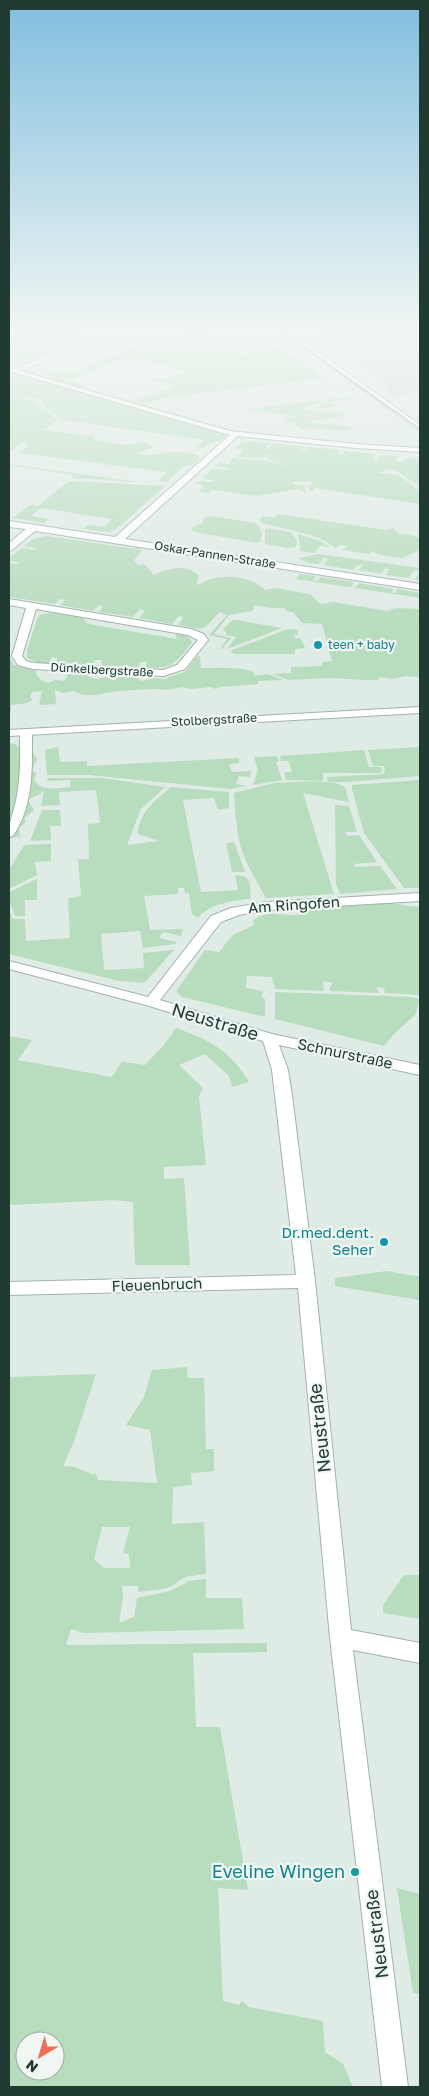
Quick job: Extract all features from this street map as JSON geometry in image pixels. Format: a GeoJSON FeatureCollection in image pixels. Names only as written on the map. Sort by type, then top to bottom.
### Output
{"type":"FeatureCollection","features":[{"type":"Feature","properties":{"kind":"street"},"geometry":{"type":"LineString","coordinates":[[214,429],[236,434],[420,450]]}},
{"type":"Feature","properties":{"kind":"street"},"geometry":{"type":"LineString","coordinates":[[118,540],[236,434]]}},
{"type":"Feature","properties":{"kind":"street","name":"Oskar-Pannen-Straße"},"geometry":{"type":"LineString","coordinates":[[9,524],[420,587]]}},
{"type":"Feature","properties":{"kind":"street"},"geometry":{"type":"LineString","coordinates":[[9,548],[34,528]]}},
{"type":"Feature","properties":{"kind":"street","name":"Dünkelbergstraße"},"geometry":{"type":"LineString","coordinates":[[9,602],[191,632],[200,636],[203,640],[181,668],[164,673],[33,666],[22,663],[17,656],[32,606]]}},
{"type":"Feature","properties":{"kind":"street","name":"Stolbergstraße"},"geometry":{"type":"LineString","coordinates":[[9,732],[420,710]]}},
{"type":"Feature","properties":{"kind":"street"},"geometry":{"type":"LineString","coordinates":[[9,833],[18,818],[25,793],[26,732]]}},
{"type":"Feature","properties":{"kind":"street","name":"Am Ringofen"},"geometry":{"type":"LineString","coordinates":[[151,1002],[209,925],[225,914],[246,908],[267,906],[420,897]]}},
{"type":"Feature","properties":{"kind":"street","name":"Neustraße"},"geometry":{"type":"LineString","coordinates":[[9,965],[151,1002],[269,1038],[280,1070],[284,1095],[306,1281],[341,1638],[395,2087]]}},
{"type":"Feature","properties":{"kind":"street","name":"Schnurstraße"},"geometry":{"type":"LineString","coordinates":[[269,1038],[420,1070]]}},
{"type":"Feature","properties":{"kind":"street","name":"Fleuenbruch"},"geometry":{"type":"LineString","coordinates":[[9,1289],[306,1281]]}},
{"type":"Feature","properties":{"kind":"street"},"geometry":{"type":"LineString","coordinates":[[341,1638],[420,1652]]}},
{"type":"Feature","properties":{"kind":"green space"},"geometry":{"type":"Polygon","coordinates":[[[9,429],[45,429],[43,430],[94,436],[95,440],[126,445],[142,442],[153,447],[139,453],[139,455],[185,452],[199,456],[199,459],[194,464],[183,467],[167,482],[158,481],[167,472],[19,453],[28,446],[25,441],[9,452],[9,429]]]}},
{"type":"Feature","properties":{"kind":"green space"},"geometry":{"type":"Polygon","coordinates":[[[124,429],[225,429],[229,435],[204,448],[197,447],[204,440],[124,429]]]}},
{"type":"Feature","properties":{"kind":"green space"},"geometry":{"type":"Polygon","coordinates":[[[312,429],[351,429],[348,431],[312,429]]]}},
{"type":"Feature","properties":{"kind":"green space"},"geometry":{"type":"Polygon","coordinates":[[[242,442],[270,443],[265,449],[268,449],[274,443],[305,447],[300,452],[309,447],[340,450],[337,454],[341,455],[345,451],[376,454],[372,459],[377,460],[381,455],[399,456],[395,461],[403,462],[407,458],[420,459],[420,486],[395,470],[389,469],[378,473],[398,475],[420,491],[420,504],[316,488],[310,492],[308,486],[314,484],[310,481],[292,482],[296,485],[304,485],[306,492],[299,489],[256,496],[212,490],[209,493],[198,492],[204,486],[195,483],[200,481],[212,482],[214,480],[202,479],[213,468],[226,470],[228,468],[215,466],[219,463],[230,464],[229,462],[233,458],[268,461],[289,466],[267,459],[271,454],[261,459],[236,457],[244,450],[235,448],[242,442]]]}},
{"type":"Feature","properties":{"kind":"green space"},"geometry":{"type":"Polygon","coordinates":[[[9,464],[138,482],[72,478],[73,475],[69,474],[9,464]]]}},
{"type":"Feature","properties":{"kind":"green space"},"geometry":{"type":"Polygon","coordinates":[[[69,481],[164,487],[116,529],[109,532],[83,529],[88,525],[104,527],[112,519],[41,508],[31,516],[48,519],[43,523],[13,518],[30,505],[38,506],[69,481]]]}},
{"type":"Feature","properties":{"kind":"green space"},"geometry":{"type":"Polygon","coordinates":[[[278,514],[386,530],[393,528],[400,534],[408,534],[419,538],[420,550],[402,558],[381,555],[371,551],[369,554],[344,550],[347,546],[341,545],[335,548],[321,539],[301,532],[262,523],[259,520],[263,516],[275,518],[278,514]]]}},
{"type":"Feature","properties":{"kind":"green space"},"geometry":{"type":"Polygon","coordinates":[[[211,516],[256,523],[262,533],[261,540],[259,543],[191,530],[194,526],[202,523],[204,517],[211,516]]]}},
{"type":"Feature","properties":{"kind":"green space"},"geometry":{"type":"Polygon","coordinates":[[[265,529],[291,532],[297,540],[296,547],[289,548],[265,544],[265,529]]]}},
{"type":"Feature","properties":{"kind":"green space"},"geometry":{"type":"Polygon","coordinates":[[[298,534],[321,541],[330,547],[320,546],[315,553],[300,551],[298,534]]]}},
{"type":"Feature","properties":{"kind":"green space"},"geometry":{"type":"Polygon","coordinates":[[[47,536],[140,548],[139,550],[143,550],[134,560],[138,565],[144,564],[154,575],[165,570],[189,569],[199,576],[196,585],[211,579],[232,577],[247,579],[265,590],[275,588],[310,594],[321,604],[334,602],[388,611],[395,608],[420,609],[420,625],[418,626],[420,627],[420,677],[405,676],[393,679],[381,677],[377,680],[331,678],[288,680],[272,674],[291,673],[291,667],[322,666],[322,662],[332,661],[322,624],[302,623],[293,612],[286,611],[285,608],[255,605],[252,611],[229,615],[214,634],[231,638],[220,649],[227,639],[209,635],[227,615],[220,612],[205,627],[199,629],[178,625],[184,617],[179,616],[172,624],[139,618],[145,611],[140,609],[133,617],[99,612],[103,606],[99,605],[93,611],[60,605],[65,600],[60,599],[55,604],[9,597],[9,563],[17,564],[18,562],[9,561],[9,558],[22,548],[35,550],[36,548],[24,546],[33,539],[47,536]]]}},
{"type":"Feature","properties":{"kind":"green space"},"geometry":{"type":"Polygon","coordinates":[[[319,554],[420,568],[420,571],[414,570],[409,578],[386,575],[389,569],[385,568],[381,574],[359,570],[364,564],[357,565],[353,570],[324,565],[328,558],[324,558],[319,564],[308,563],[299,558],[319,554]]]}},
{"type":"Feature","properties":{"kind":"green space"},"geometry":{"type":"Polygon","coordinates":[[[420,571],[420,580],[415,579],[420,571]]]}},
{"type":"Feature","properties":{"kind":"green space"},"geometry":{"type":"Polygon","coordinates":[[[300,574],[316,576],[313,581],[317,581],[321,577],[354,582],[351,587],[355,588],[359,583],[393,589],[392,593],[395,593],[398,589],[420,593],[420,598],[296,579],[300,574]]]}},
{"type":"Feature","properties":{"kind":"green space"},"geometry":{"type":"Polygon","coordinates":[[[54,612],[82,616],[86,623],[94,625],[177,639],[175,633],[177,633],[187,637],[192,642],[177,660],[168,666],[162,667],[145,668],[147,662],[140,662],[138,667],[101,666],[102,660],[95,660],[93,665],[56,664],[57,658],[51,657],[49,664],[38,663],[27,658],[27,650],[37,619],[40,615],[54,612]]]}},
{"type":"Feature","properties":{"kind":"green space"},"geometry":{"type":"Polygon","coordinates":[[[232,620],[282,628],[227,649],[236,637],[225,635],[227,633],[223,630],[232,620]]]}},
{"type":"Feature","properties":{"kind":"green space"},"geometry":{"type":"Polygon","coordinates":[[[288,629],[298,630],[298,635],[294,635],[295,638],[301,639],[305,648],[295,649],[295,654],[234,654],[230,651],[288,629]]]}},
{"type":"Feature","properties":{"kind":"green space"},"geometry":{"type":"Polygon","coordinates":[[[197,656],[200,656],[201,668],[244,669],[255,673],[253,676],[268,674],[283,680],[258,681],[258,684],[220,687],[216,689],[210,687],[190,689],[182,687],[165,690],[120,691],[90,695],[79,694],[74,691],[63,693],[55,690],[56,704],[39,705],[42,691],[32,692],[30,696],[32,700],[28,703],[11,705],[9,715],[9,657],[14,665],[37,671],[36,674],[41,680],[49,683],[55,680],[65,681],[68,672],[93,674],[88,677],[97,679],[106,677],[116,681],[116,678],[125,673],[133,674],[133,677],[136,676],[141,681],[154,678],[165,679],[186,671],[197,656]]]}},
{"type":"Feature","properties":{"kind":"green space"},"geometry":{"type":"Polygon","coordinates":[[[9,743],[15,744],[35,755],[37,759],[32,770],[36,773],[34,780],[37,784],[46,788],[70,787],[71,780],[47,781],[48,778],[102,778],[165,787],[141,809],[127,845],[159,841],[138,834],[139,826],[144,813],[171,787],[229,792],[229,808],[218,810],[214,798],[183,800],[201,892],[238,890],[235,875],[245,877],[249,882],[251,899],[215,906],[198,918],[192,914],[189,894],[185,893],[184,888],[178,888],[178,894],[144,896],[150,930],[183,929],[181,936],[163,932],[159,938],[177,942],[175,944],[143,948],[140,931],[101,934],[104,970],[144,968],[143,953],[174,950],[144,983],[119,981],[9,954],[9,909],[13,919],[25,919],[26,941],[70,938],[68,898],[81,896],[78,859],[89,859],[88,824],[100,823],[96,790],[59,792],[60,805],[41,806],[44,790],[28,800],[34,810],[25,818],[25,823],[19,828],[20,838],[18,836],[9,839],[9,743]]]}},
{"type":"Feature","properties":{"kind":"green space"},"geometry":{"type":"Polygon","coordinates":[[[58,747],[60,762],[87,761],[87,766],[239,758],[239,763],[229,764],[232,772],[251,771],[250,777],[239,776],[236,784],[247,786],[230,789],[89,775],[47,775],[45,750],[58,747]]]}},
{"type":"Feature","properties":{"kind":"green space"},"geometry":{"type":"Polygon","coordinates":[[[420,747],[420,776],[328,782],[327,777],[383,774],[385,772],[384,766],[373,766],[368,750],[420,747]]]}},
{"type":"Feature","properties":{"kind":"green space"},"geometry":{"type":"Polygon","coordinates":[[[364,750],[369,767],[381,767],[382,773],[323,773],[323,781],[286,780],[284,772],[292,772],[289,761],[281,761],[280,756],[364,750]]]}},
{"type":"Feature","properties":{"kind":"green space"},"geometry":{"type":"Polygon","coordinates":[[[277,756],[279,761],[276,762],[282,780],[253,785],[258,770],[254,757],[277,756]]]}},
{"type":"Feature","properties":{"kind":"green space"},"geometry":{"type":"Polygon","coordinates":[[[420,780],[420,888],[404,888],[364,833],[352,785],[420,780]]]}},
{"type":"Feature","properties":{"kind":"green space"},"geometry":{"type":"Polygon","coordinates":[[[321,782],[339,784],[345,787],[349,802],[303,793],[334,894],[266,898],[245,858],[240,844],[234,793],[274,783],[321,782]]]}},
{"type":"Feature","properties":{"kind":"green space"},"geometry":{"type":"Polygon","coordinates":[[[335,805],[349,806],[357,832],[345,832],[347,836],[359,835],[377,862],[354,864],[355,867],[380,866],[397,889],[340,894],[336,884],[335,805]]]}},
{"type":"Feature","properties":{"kind":"green space"},"geometry":{"type":"Polygon","coordinates":[[[42,810],[60,810],[61,826],[50,826],[51,840],[30,841],[42,810]]]}},
{"type":"Feature","properties":{"kind":"green space"},"geometry":{"type":"Polygon","coordinates":[[[234,842],[245,872],[232,872],[226,843],[234,842]]]}},
{"type":"Feature","properties":{"kind":"green space"},"geometry":{"type":"Polygon","coordinates":[[[51,844],[51,861],[35,862],[37,875],[9,889],[9,870],[24,845],[51,844]]]}},
{"type":"Feature","properties":{"kind":"green space"},"geometry":{"type":"Polygon","coordinates":[[[37,879],[37,900],[25,900],[25,916],[15,916],[9,900],[9,892],[37,879]]]}},
{"type":"Feature","properties":{"kind":"green space"},"geometry":{"type":"Polygon","coordinates":[[[335,900],[388,902],[420,907],[420,995],[385,993],[384,988],[377,987],[379,993],[330,991],[333,983],[323,981],[324,991],[275,989],[272,977],[247,976],[246,988],[263,991],[262,998],[265,999],[265,1017],[182,997],[176,991],[205,950],[219,952],[233,935],[254,925],[253,920],[269,914],[301,915],[315,909],[324,908],[335,900]]]}},
{"type":"Feature","properties":{"kind":"green space"},"geometry":{"type":"Polygon","coordinates":[[[275,992],[411,997],[417,998],[419,1002],[415,1015],[384,1046],[275,1019],[275,992]]]}},
{"type":"Feature","properties":{"kind":"green space"},"geometry":{"type":"Polygon","coordinates":[[[176,1028],[209,1042],[227,1054],[249,1082],[232,1087],[229,1076],[205,1054],[179,1065],[203,1088],[199,1096],[206,1165],[164,1167],[164,1179],[184,1178],[190,1265],[135,1265],[133,1202],[114,1200],[9,1205],[9,1036],[32,1040],[18,1060],[112,1077],[122,1062],[145,1065],[164,1045],[176,1028]]]}},
{"type":"Feature","properties":{"kind":"green space"},"geometry":{"type":"Polygon","coordinates":[[[387,1271],[420,1277],[420,1300],[335,1286],[335,1278],[387,1271]]]}},
{"type":"Feature","properties":{"kind":"green space"},"geometry":{"type":"Polygon","coordinates":[[[187,1367],[188,1378],[204,1378],[206,1449],[214,1449],[214,1471],[191,1473],[192,1485],[173,1487],[172,1524],[204,1522],[206,1574],[185,1577],[170,1587],[162,1589],[138,1592],[138,1586],[122,1586],[123,1596],[119,1623],[134,1617],[137,1598],[170,1591],[189,1581],[206,1579],[206,1598],[242,1598],[244,1629],[84,1633],[71,1629],[66,1645],[267,1643],[267,1652],[193,1653],[196,1727],[220,1727],[248,1890],[218,1888],[223,2001],[239,2005],[242,2001],[249,2007],[323,2021],[325,2052],[343,2064],[353,2087],[9,2087],[9,1377],[96,1374],[73,1444],[63,1466],[75,1467],[94,1475],[95,1472],[98,1480],[157,1483],[150,1430],[126,1425],[144,1397],[152,1370],[187,1367]],[[102,1527],[94,1559],[104,1568],[130,1568],[129,1554],[123,1553],[130,1527],[102,1527]]]}},
{"type":"Feature","properties":{"kind":"green space"},"geometry":{"type":"Polygon","coordinates":[[[404,1575],[420,1575],[420,1619],[383,1613],[383,1605],[404,1575]]]}},
{"type":"Feature","properties":{"kind":"green space"},"geometry":{"type":"Polygon","coordinates":[[[397,1888],[420,1894],[420,1994],[413,1993],[397,1888]]]}},
{"type":"Feature","properties":{"kind":"place","name":"teen + baby"},"geometry":{"type":"Point","coordinates":[318,645]}},
{"type":"Feature","properties":{"kind":"place","name":"Dr.med.dent. Seher"},"geometry":{"type":"Point","coordinates":[384,1242]}},
{"type":"Feature","properties":{"kind":"place","name":"Eveline Wingen"},"geometry":{"type":"Point","coordinates":[355,1872]}}]}
